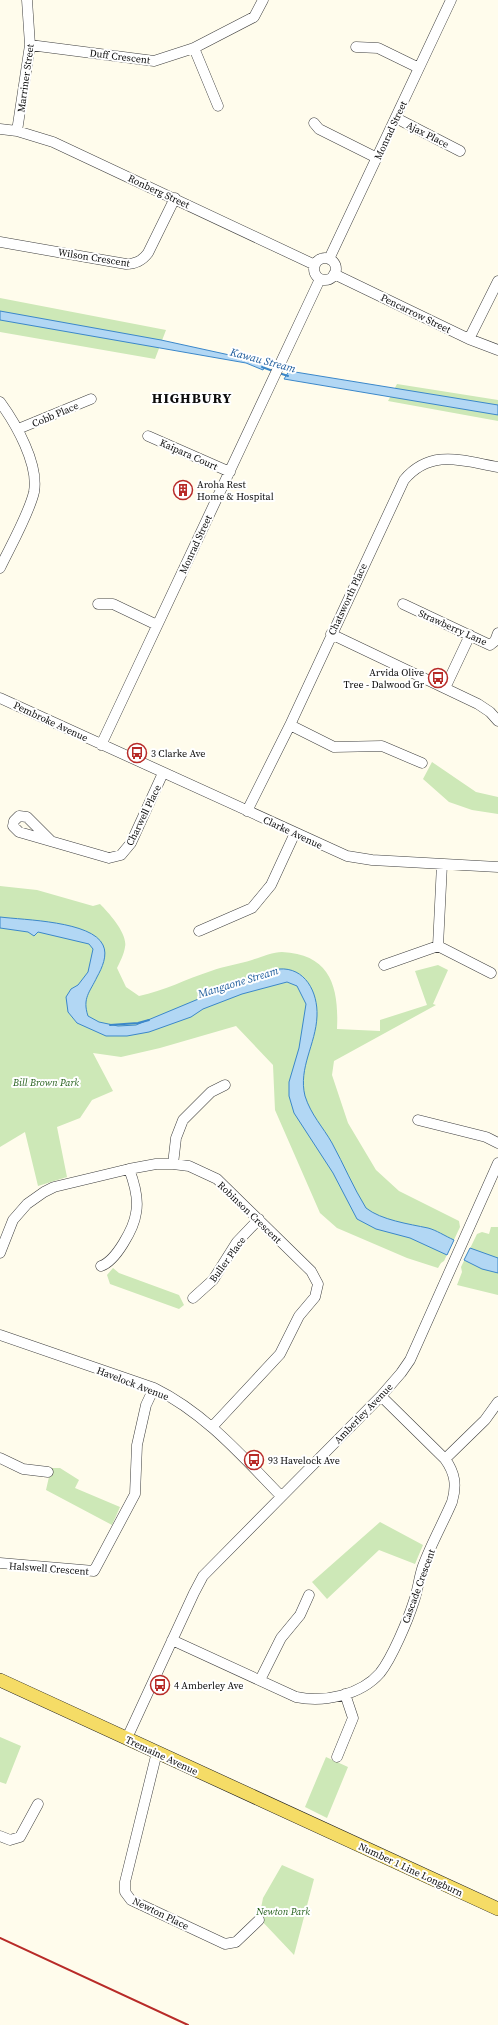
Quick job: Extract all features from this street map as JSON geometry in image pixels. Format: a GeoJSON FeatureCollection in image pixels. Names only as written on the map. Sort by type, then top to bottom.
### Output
{"type":"FeatureCollection","features":[{"type":"Feature","properties":{"kind":"main road","name":"Tremaine Avenue"},"geometry":{"type":"LineString","coordinates":[[0,1680],[325,1829]]}},
{"type":"Feature","properties":{"kind":"main road","name":"Number 1 Line Longburn"},"geometry":{"type":"LineString","coordinates":[[325,1829],[498,1909]]}},
{"type":"Feature","properties":{"kind":"street","name":"Marriner Street"},"geometry":{"type":"LineString","coordinates":[[17,131],[30,45],[27,0]]}},
{"type":"Feature","properties":{"kind":"street","name":"Duff Crescent"},"geometry":{"type":"LineString","coordinates":[[30,45],[154,61],[194,48],[254,17],[263,0]]}},
{"type":"Feature","properties":{"kind":"street","name":"Monrad Street"},"geometry":{"type":"LineString","coordinates":[[329,259],[451,0]]}},
{"type":"Feature","properties":{"kind":"street"},"geometry":{"type":"LineString","coordinates":[[356,46],[378,48],[419,68]]}},
{"type":"Feature","properties":{"kind":"street"},"geometry":{"type":"LineString","coordinates":[[194,48],[218,106]]}},
{"type":"Feature","properties":{"kind":"street","name":"Ajax Place"},"geometry":{"type":"LineString","coordinates":[[396,118],[460,151]]}},
{"type":"Feature","properties":{"kind":"street"},"geometry":{"type":"LineString","coordinates":[[314,123],[319,129],[377,158]]}},
{"type":"Feature","properties":{"kind":"street","name":"Ronberg Street"},"geometry":{"type":"LineString","coordinates":[[0,128],[17,131],[53,142],[315,265]]}},
{"type":"Feature","properties":{"kind":"street","name":"Wilson Crescent"},"geometry":{"type":"LineString","coordinates":[[0,242],[126,264],[136,263],[144,258],[148,253],[174,198]]}},
{"type":"Feature","properties":{"kind":"street"},"geometry":{"type":"LineString","coordinates":[[329,259],[334,264],[334,274],[327,280],[320,279],[315,274],[315,265],[319,260],[329,259]]}},
{"type":"Feature","properties":{"kind":"street","name":"Pencarrow Street"},"geometry":{"type":"LineString","coordinates":[[334,274],[469,339],[498,350]]}},
{"type":"Feature","properties":{"kind":"street","name":"Monrad Street"},"geometry":{"type":"LineString","coordinates":[[101,745],[320,279]]}},
{"type":"Feature","properties":{"kind":"street"},"geometry":{"type":"LineString","coordinates":[[469,339],[498,280]]}},
{"type":"Feature","properties":{"kind":"street","name":"Cobb Place"},"geometry":{"type":"LineString","coordinates":[[18,429],[91,399]]}},
{"type":"Feature","properties":{"kind":"street"},"geometry":{"type":"LineString","coordinates":[[0,402],[18,429],[34,476],[34,492],[3,554],[0,568]]}},
{"type":"Feature","properties":{"kind":"street","name":"Kaipara Court"},"geometry":{"type":"LineString","coordinates":[[148,436],[230,472]]}},
{"type":"Feature","properties":{"kind":"street","name":"Chatsworth Place"},"geometry":{"type":"LineString","coordinates":[[248,811],[290,725],[331,634],[404,480],[412,471],[422,464],[435,460],[448,459],[498,467]]}},
{"type":"Feature","properties":{"kind":"street"},"geometry":{"type":"LineString","coordinates":[[98,604],[113,604],[157,625]]}},
{"type":"Feature","properties":{"kind":"street","name":"Strawberry Lane"},"geometry":{"type":"LineString","coordinates":[[403,604],[490,644],[494,641],[498,633]]}},
{"type":"Feature","properties":{"kind":"street"},"geometry":{"type":"LineString","coordinates":[[331,634],[485,708],[498,721]]}},
{"type":"Feature","properties":{"kind":"street"},"geometry":{"type":"LineString","coordinates":[[445,688],[470,635]]}},
{"type":"Feature","properties":{"kind":"street","name":"Pembroke Avenue"},"geometry":{"type":"LineString","coordinates":[[0,698],[101,745]]}},
{"type":"Feature","properties":{"kind":"street"},"geometry":{"type":"LineString","coordinates":[[290,725],[334,747],[382,746],[422,763]]}},
{"type":"Feature","properties":{"kind":"street","name":"Clarke Avenue"},"geometry":{"type":"LineString","coordinates":[[101,745],[347,856],[372,860],[498,867]]}},
{"type":"Feature","properties":{"kind":"street","name":"Charwell Place"},"geometry":{"type":"LineString","coordinates":[[51,841],[108,858],[121,855],[131,843],[163,773]]}},
{"type":"Feature","properties":{"kind":"street"},"geometry":{"type":"LineString","coordinates":[[199,931],[252,908],[271,884],[295,833]]}},
{"type":"Feature","properties":{"kind":"street"},"geometry":{"type":"LineString","coordinates":[[438,946],[442,864]]}},
{"type":"Feature","properties":{"kind":"street"},"geometry":{"type":"LineString","coordinates":[[384,965],[438,946],[491,973]]}},
{"type":"Feature","properties":{"kind":"street"},"geometry":{"type":"LineString","coordinates":[[173,1164],[176,1138],[183,1120],[210,1092],[225,1086]]}},
{"type":"Feature","properties":{"kind":"street"},"geometry":{"type":"LineString","coordinates":[[418,1120],[486,1138],[498,1143]]}},
{"type":"Feature","properties":{"kind":"street","name":"Amberley Avenue"},"geometry":{"type":"LineString","coordinates":[[127,1738],[203,1576],[381,1396],[410,1360],[470,1228],[498,1162]]}},
{"type":"Feature","properties":{"kind":"street","name":"Robinson Crescent"},"geometry":{"type":"LineString","coordinates":[[0,1253],[4,1227],[35,1197],[54,1187],[156,1164],[189,1166],[217,1179],[311,1271],[318,1284],[315,1297],[300,1316],[280,1354],[212,1427]]}},
{"type":"Feature","properties":{"kind":"street"},"geometry":{"type":"LineString","coordinates":[[100,1266],[108,1262],[120,1248],[132,1226],[136,1213],[135,1190],[130,1169]]}},
{"type":"Feature","properties":{"kind":"street","name":"Buller Place"},"geometry":{"type":"LineString","coordinates":[[193,1298],[213,1280],[237,1242],[259,1219]]}},
{"type":"Feature","properties":{"kind":"street","name":"Havelock Avenue"},"geometry":{"type":"LineString","coordinates":[[0,1335],[154,1388],[177,1400],[212,1427],[281,1496]]}},
{"type":"Feature","properties":{"kind":"street","name":"Halswell Crescent"},"geometry":{"type":"LineString","coordinates":[[0,1563],[94,1571],[135,1494],[137,1445],[146,1405],[154,1388]]}},
{"type":"Feature","properties":{"kind":"street","name":"Cascade Crescent"},"geometry":{"type":"LineString","coordinates":[[172,1640],[296,1697],[308,1700],[318,1700],[345,1694],[364,1686],[380,1673],[391,1656],[414,1604],[424,1565],[456,1492],[454,1474],[445,1459],[381,1396]]}},
{"type":"Feature","properties":{"kind":"street"},"geometry":{"type":"LineString","coordinates":[[445,1459],[485,1420],[498,1402]]}},
{"type":"Feature","properties":{"kind":"street"},"geometry":{"type":"LineString","coordinates":[[0,1458],[23,1469],[48,1472]]}},
{"type":"Feature","properties":{"kind":"street"},"geometry":{"type":"LineString","coordinates":[[260,1680],[281,1638],[300,1615],[309,1595]]}},
{"type":"Feature","properties":{"kind":"street"},"geometry":{"type":"LineString","coordinates":[[338,1757],[353,1718],[345,1694]]}},
{"type":"Feature","properties":{"kind":"street","name":"Newton Place"},"geometry":{"type":"LineString","coordinates":[[157,1752],[125,1882],[125,1892],[131,1900],[225,1944],[236,1942],[259,1920]]}},
{"type":"Feature","properties":{"kind":"street"},"geometry":{"type":"LineString","coordinates":[[0,1836],[10,1840],[20,1837],[38,1804]]}},
{"type":"Feature","properties":{"kind":"green space"},"geometry":{"type":"Polygon","coordinates":[[[0,298],[166,330],[155,359],[0,332],[0,298]]]}},
{"type":"Feature","properties":{"kind":"green space"},"geometry":{"type":"Polygon","coordinates":[[[397,384],[498,400],[498,421],[388,401],[397,384]]]}},
{"type":"Feature","properties":{"kind":"green space"},"geometry":{"type":"Polygon","coordinates":[[[432,762],[476,792],[498,797],[498,814],[472,810],[449,802],[423,779],[432,762]]]}},
{"type":"Feature","properties":{"kind":"green space","name":"Bill Brown Park"},"geometry":{"type":"Polygon","coordinates":[[[0,886],[37,890],[93,906],[100,904],[117,924],[124,936],[124,952],[117,968],[126,987],[139,996],[157,991],[216,969],[278,952],[299,954],[312,959],[321,966],[329,976],[336,1000],[337,1029],[380,1031],[380,1020],[427,1005],[415,971],[438,965],[448,970],[433,1004],[436,1005],[334,1061],[332,1075],[348,1123],[376,1170],[399,1191],[459,1221],[460,1227],[444,1261],[438,1268],[407,1258],[337,1228],[320,1213],[275,1110],[273,1065],[236,1026],[160,1048],[121,1057],[93,1053],[113,1091],[92,1100],[80,1118],[57,1127],[67,1177],[38,1186],[25,1132],[0,1147],[0,886]]]}},
{"type":"Feature","properties":{"kind":"green space"},"geometry":{"type":"Polygon","coordinates":[[[491,1227],[498,1227],[498,1295],[457,1285],[462,1272],[461,1267],[477,1234],[482,1232],[489,1234],[491,1227]]]}},
{"type":"Feature","properties":{"kind":"green space"},"geometry":{"type":"Polygon","coordinates":[[[113,1268],[119,1273],[179,1295],[184,1305],[179,1309],[110,1284],[107,1275],[113,1268]]]}},
{"type":"Feature","properties":{"kind":"green space"},"geometry":{"type":"Polygon","coordinates":[[[51,1468],[60,1468],[79,1480],[75,1488],[120,1507],[112,1525],[46,1490],[51,1468]]]}},
{"type":"Feature","properties":{"kind":"green space"},"geometry":{"type":"Polygon","coordinates":[[[380,1522],[423,1545],[415,1564],[379,1550],[327,1599],[312,1582],[380,1522]]]}},
{"type":"Feature","properties":{"kind":"green space"},"geometry":{"type":"Polygon","coordinates":[[[0,1737],[21,1746],[6,1784],[0,1782],[0,1737]]]}},
{"type":"Feature","properties":{"kind":"green space"},"geometry":{"type":"Polygon","coordinates":[[[326,1757],[348,1767],[327,1818],[305,1807],[326,1757]]]}},
{"type":"Feature","properties":{"kind":"green space","name":"Newton Park"},"geometry":{"type":"Polygon","coordinates":[[[282,1865],[314,1879],[294,1955],[259,1918],[263,1898],[282,1865]]]}},
{"type":"Feature","properties":{"kind":"water"},"geometry":{"type":"Polygon","coordinates":[[[0,311],[161,340],[266,363],[263,370],[246,363],[0,320],[0,311]]]}},
{"type":"Feature","properties":{"kind":"water"},"geometry":{"type":"Polygon","coordinates":[[[289,371],[498,405],[498,415],[284,379],[289,371]]]}},
{"type":"Feature","properties":{"kind":"water"},"geometry":{"type":"Polygon","coordinates":[[[0,917],[72,926],[86,931],[96,937],[103,945],[105,957],[101,970],[86,1000],[86,1010],[88,1016],[99,1022],[118,1026],[136,1025],[208,995],[279,969],[288,969],[303,977],[312,990],[317,1007],[316,1026],[305,1066],[303,1086],[310,1109],[332,1143],[366,1208],[387,1219],[431,1229],[454,1240],[447,1255],[410,1238],[376,1229],[357,1219],[333,1173],[294,1113],[289,1096],[289,1082],[299,1048],[306,1004],[297,986],[287,982],[242,994],[203,1009],[191,1017],[149,1032],[127,1036],[106,1036],[77,1023],[68,1012],[66,997],[71,989],[78,985],[88,972],[93,949],[89,944],[38,932],[34,936],[28,932],[0,928],[0,917]]]}},
{"type":"Feature","properties":{"kind":"water"},"geometry":{"type":"Polygon","coordinates":[[[470,1248],[498,1258],[498,1273],[482,1269],[464,1260],[470,1248]]]}},
{"type":"Feature","properties":{"kind":"waterway","name":"Kawau Stream"},"geometry":{"type":"LineString","coordinates":[[262,367],[273,371]]}},
{"type":"Feature","properties":{"kind":"waterway","name":"Kawau Stream"},"geometry":{"type":"LineString","coordinates":[[279,373],[288,376]]}},
{"type":"Feature","properties":{"kind":"waterway","name":"Mangaone Stream"},"geometry":{"type":"LineString","coordinates":[[110,1025],[138,1023],[149,1020]]}},
{"type":"Feature","properties":{"kind":"railway"},"geometry":{"type":"LineString","coordinates":[[0,1938],[188,2025]]}},
{"type":"Feature","properties":{"kind":"place","name":"Aroha Rest Home & Hospital"},"geometry":{"type":"Point","coordinates":[183,490]}},
{"type":"Feature","properties":{"kind":"place","name":"Arvida Olive Tree - Dalwood Gr"},"geometry":{"type":"Point","coordinates":[438,678]}},
{"type":"Feature","properties":{"kind":"place","name":"3 Clarke Ave"},"geometry":{"type":"Point","coordinates":[137,753]}},
{"type":"Feature","properties":{"kind":"place","name":"93 Havelock Ave"},"geometry":{"type":"Point","coordinates":[254,1460]}},
{"type":"Feature","properties":{"kind":"place","name":"4 Amberley Ave"},"geometry":{"type":"Point","coordinates":[160,1685]}},
{"type":"Feature","properties":{"kind":"district","name":"HIGHBURY"},"geometry":{"type":"Point","coordinates":[192,398]}}]}
